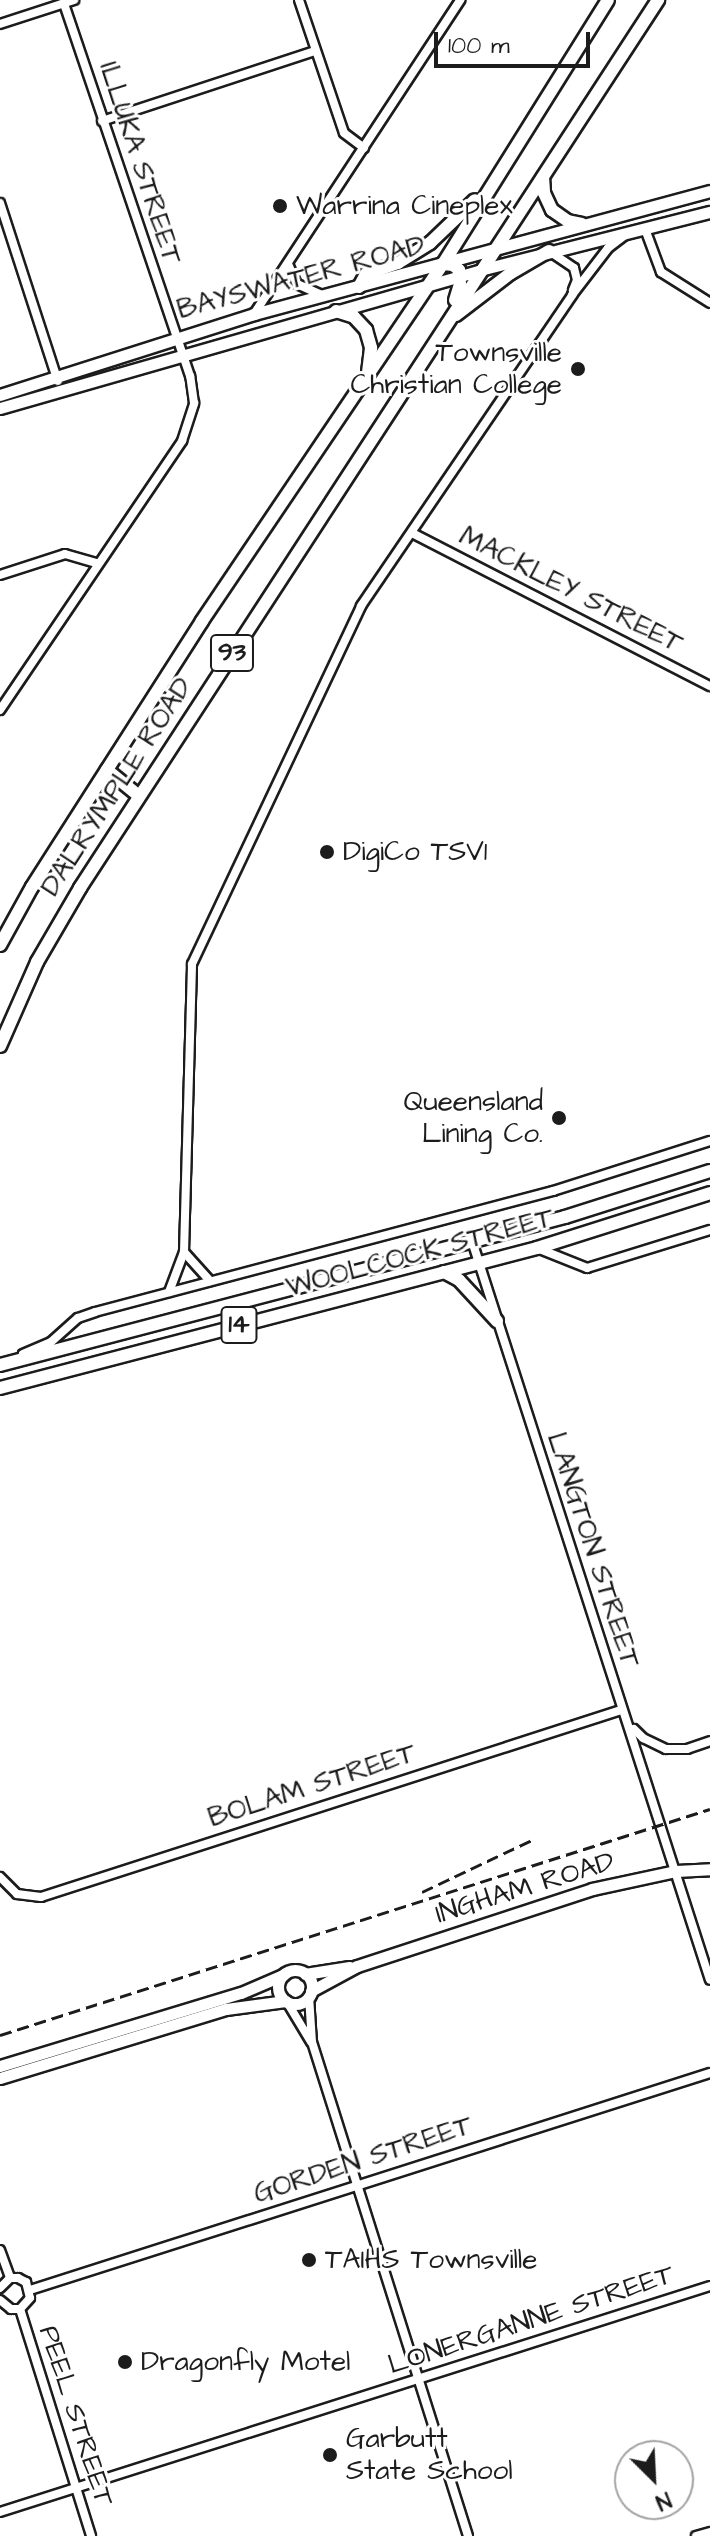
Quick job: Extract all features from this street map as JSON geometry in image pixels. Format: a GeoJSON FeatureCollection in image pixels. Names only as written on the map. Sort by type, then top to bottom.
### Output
{"type":"FeatureCollection","features":[{"type":"Feature","properties":{"kind":"main road","name":"DALRYMPLE ROAD"},"geometry":{"type":"LineString","coordinates":[[0,945],[32,887],[107,770],[443,264],[608,0]]}},
{"type":"Feature","properties":{"kind":"main road","name":"DALRYMPLE ROAD"},"geometry":{"type":"LineString","coordinates":[[0,1046],[37,962],[139,796],[658,0]]}},
{"type":"Feature","properties":{"kind":"main road"},"geometry":{"type":"LineString","coordinates":[[544,174],[544,193],[549,206],[563,219],[582,224]]}},
{"type":"Feature","properties":{"kind":"main road"},"geometry":{"type":"LineString","coordinates":[[359,287],[366,274],[398,263],[430,243],[492,183]]}},
{"type":"Feature","properties":{"kind":"main road","name":"BAYSWATER ROAD"},"geometry":{"type":"LineString","coordinates":[[0,395],[254,314],[710,191]]}},
{"type":"Feature","properties":{"kind":"main road","name":"BAYSWATER ROAD"},"geometry":{"type":"LineString","coordinates":[[0,408],[480,270],[710,212]]}},
{"type":"Feature","properties":{"kind":"main road"},"geometry":{"type":"LineString","coordinates":[[443,326],[511,273],[549,251]]}},
{"type":"Feature","properties":{"kind":"main road"},"geometry":{"type":"LineString","coordinates":[[443,264],[453,265],[460,276],[458,293],[443,326]]}},
{"type":"Feature","properties":{"kind":"main road"},"geometry":{"type":"LineString","coordinates":[[336,311],[354,317],[366,330],[371,348],[368,374]]}},
{"type":"Feature","properties":{"kind":"main road"},"geometry":{"type":"LineString","coordinates":[[107,770],[139,796]]}},
{"type":"Feature","properties":{"kind":"main road","name":"WOOLCOCK STREET"},"geometry":{"type":"LineString","coordinates":[[0,1365],[565,1217],[710,1171]]}},
{"type":"Feature","properties":{"kind":"main road","name":"WOOLCOCK STREET"},"geometry":{"type":"LineString","coordinates":[[0,1388],[479,1264],[710,1193]]}},
{"type":"Feature","properties":{"kind":"main road"},"geometry":{"type":"LineString","coordinates":[[444,1272],[459,1280],[497,1321]]}},
{"type":"Feature","properties":{"kind":"main road","name":"INGHAM ROAD"},"geometry":{"type":"LineString","coordinates":[[305,1974],[357,1966],[592,1889],[676,1871],[710,1869]]}},
{"type":"Feature","properties":{"kind":"main road","name":"INGHAM ROAD"},"geometry":{"type":"LineString","coordinates":[[310,1994],[357,1966]]}},
{"type":"Feature","properties":{"kind":"main road"},"geometry":{"type":"LineString","coordinates":[[0,2066],[241,1993],[294,1970],[305,1974],[310,1994],[299,2003],[226,2009],[0,2078]]}},
{"type":"Feature","properties":{"kind":"main road"},"geometry":{"type":"LineString","coordinates":[[283,1975],[278,1992],[286,2002]]}},
{"type":"Feature","properties":{"kind":"street"},"geometry":{"type":"LineString","coordinates":[[0,24],[74,0]]}},
{"type":"Feature","properties":{"kind":"street"},"geometry":{"type":"LineString","coordinates":[[299,0],[344,133],[364,148]]}},
{"type":"Feature","properties":{"kind":"street"},"geometry":{"type":"LineString","coordinates":[[254,314],[460,0]]}},
{"type":"Feature","properties":{"kind":"street","name":"ILLUKA STREET"},"geometry":{"type":"LineString","coordinates":[[64,3],[175,337]]}},
{"type":"Feature","properties":{"kind":"street"},"geometry":{"type":"LineString","coordinates":[[102,121],[315,51]]}},
{"type":"Feature","properties":{"kind":"street"},"geometry":{"type":"LineString","coordinates":[[0,203],[60,390]]}},
{"type":"Feature","properties":{"kind":"street"},"geometry":{"type":"LineString","coordinates":[[645,229],[661,272],[710,303]]}},
{"type":"Feature","properties":{"kind":"street"},"geometry":{"type":"LineString","coordinates":[[169,1292],[184,1252],[192,964],[361,606],[572,295],[608,248],[628,233]]}},
{"type":"Feature","properties":{"kind":"street"},"geometry":{"type":"LineString","coordinates":[[549,251],[574,268],[577,280],[572,295]]}},
{"type":"Feature","properties":{"kind":"street"},"geometry":{"type":"LineString","coordinates":[[287,263],[297,284],[322,296]]}},
{"type":"Feature","properties":{"kind":"street"},"geometry":{"type":"LineString","coordinates":[[1,706],[187,432],[194,393],[175,337]]}},
{"type":"Feature","properties":{"kind":"street","name":"MACKLEY STREET"},"geometry":{"type":"LineString","coordinates":[[412,533],[710,686]]}},
{"type":"Feature","properties":{"kind":"street"},"geometry":{"type":"LineString","coordinates":[[0,575],[65,554],[96,563]]}},
{"type":"Feature","properties":{"kind":"street"},"geometry":{"type":"LineString","coordinates":[[0,1365],[51,1342],[78,1318],[553,1191],[710,1141]]}},
{"type":"Feature","properties":{"kind":"street"},"geometry":{"type":"LineString","coordinates":[[537,1248],[587,1268],[710,1230]]}},
{"type":"Feature","properties":{"kind":"street","name":"LANGTON STREET"},"geometry":{"type":"LineString","coordinates":[[472,1241],[621,1710],[631,1725],[710,1980]]}},
{"type":"Feature","properties":{"kind":"street"},"geometry":{"type":"LineString","coordinates":[[184,1252],[210,1281]]}},
{"type":"Feature","properties":{"kind":"street","name":"BOLAM STREET"},"geometry":{"type":"LineString","coordinates":[[0,1877],[17,1894],[41,1897],[621,1710]]}},
{"type":"Feature","properties":{"kind":"street"},"geometry":{"type":"LineString","coordinates":[[631,1725],[643,1738],[666,1749],[687,1749],[710,1741]]}},
{"type":"Feature","properties":{"kind":"street"},"geometry":{"type":"LineString","coordinates":[[310,1994],[312,2042],[468,2536]]}},
{"type":"Feature","properties":{"kind":"street"},"geometry":{"type":"LineString","coordinates":[[286,2002],[312,2042]]}},
{"type":"Feature","properties":{"kind":"street","name":"GORDEN STREET"},"geometry":{"type":"LineString","coordinates":[[30,2290],[710,2073]]}},
{"type":"Feature","properties":{"kind":"street"},"geometry":{"type":"LineString","coordinates":[[0,2250],[10,2278]]}},
{"type":"Feature","properties":{"kind":"street"},"geometry":{"type":"LineString","coordinates":[[0,2300],[11,2309],[20,2309],[30,2298],[26,2282],[10,2278]]}},
{"type":"Feature","properties":{"kind":"street"},"geometry":{"type":"LineString","coordinates":[[0,2288],[10,2278]]}},
{"type":"Feature","properties":{"kind":"street","name":"LONERGANNE STREET"},"geometry":{"type":"LineString","coordinates":[[0,2512],[710,2286]]}},
{"type":"Feature","properties":{"kind":"street","name":"PEEL STREET"},"geometry":{"type":"LineString","coordinates":[[20,2309],[91,2536]]}},
{"type":"Feature","properties":{"kind":"street"},"geometry":{"type":"LineString","coordinates":[[696,2536],[710,2532]]}},
{"type":"Feature","properties":{"kind":"railway"},"geometry":{"type":"LineString","coordinates":[[0,2035],[710,1809]]}},
{"type":"Feature","properties":{"kind":"railway"},"geometry":{"type":"LineString","coordinates":[[422,1892],[532,1840]]}},
{"type":"Feature","properties":{"kind":"place","name":"Warrina Cineplex"},"geometry":{"type":"Point","coordinates":[280,206]}},
{"type":"Feature","properties":{"kind":"place","name":"Townsville Christian College"},"geometry":{"type":"Point","coordinates":[578,369]}},
{"type":"Feature","properties":{"kind":"place","name":"DigiCo TSV1"},"geometry":{"type":"Point","coordinates":[327,852]}},
{"type":"Feature","properties":{"kind":"place","name":"Queensland Lining Co."},"geometry":{"type":"Point","coordinates":[559,1118]}},
{"type":"Feature","properties":{"kind":"place","name":"TAIHS Townsville"},"geometry":{"type":"Point","coordinates":[309,2260]}},
{"type":"Feature","properties":{"kind":"place","name":"Dragonfly Motel"},"geometry":{"type":"Point","coordinates":[125,2362]}},
{"type":"Feature","properties":{"kind":"place","name":"Garbutt State School"},"geometry":{"type":"Point","coordinates":[330,2455]}}]}
